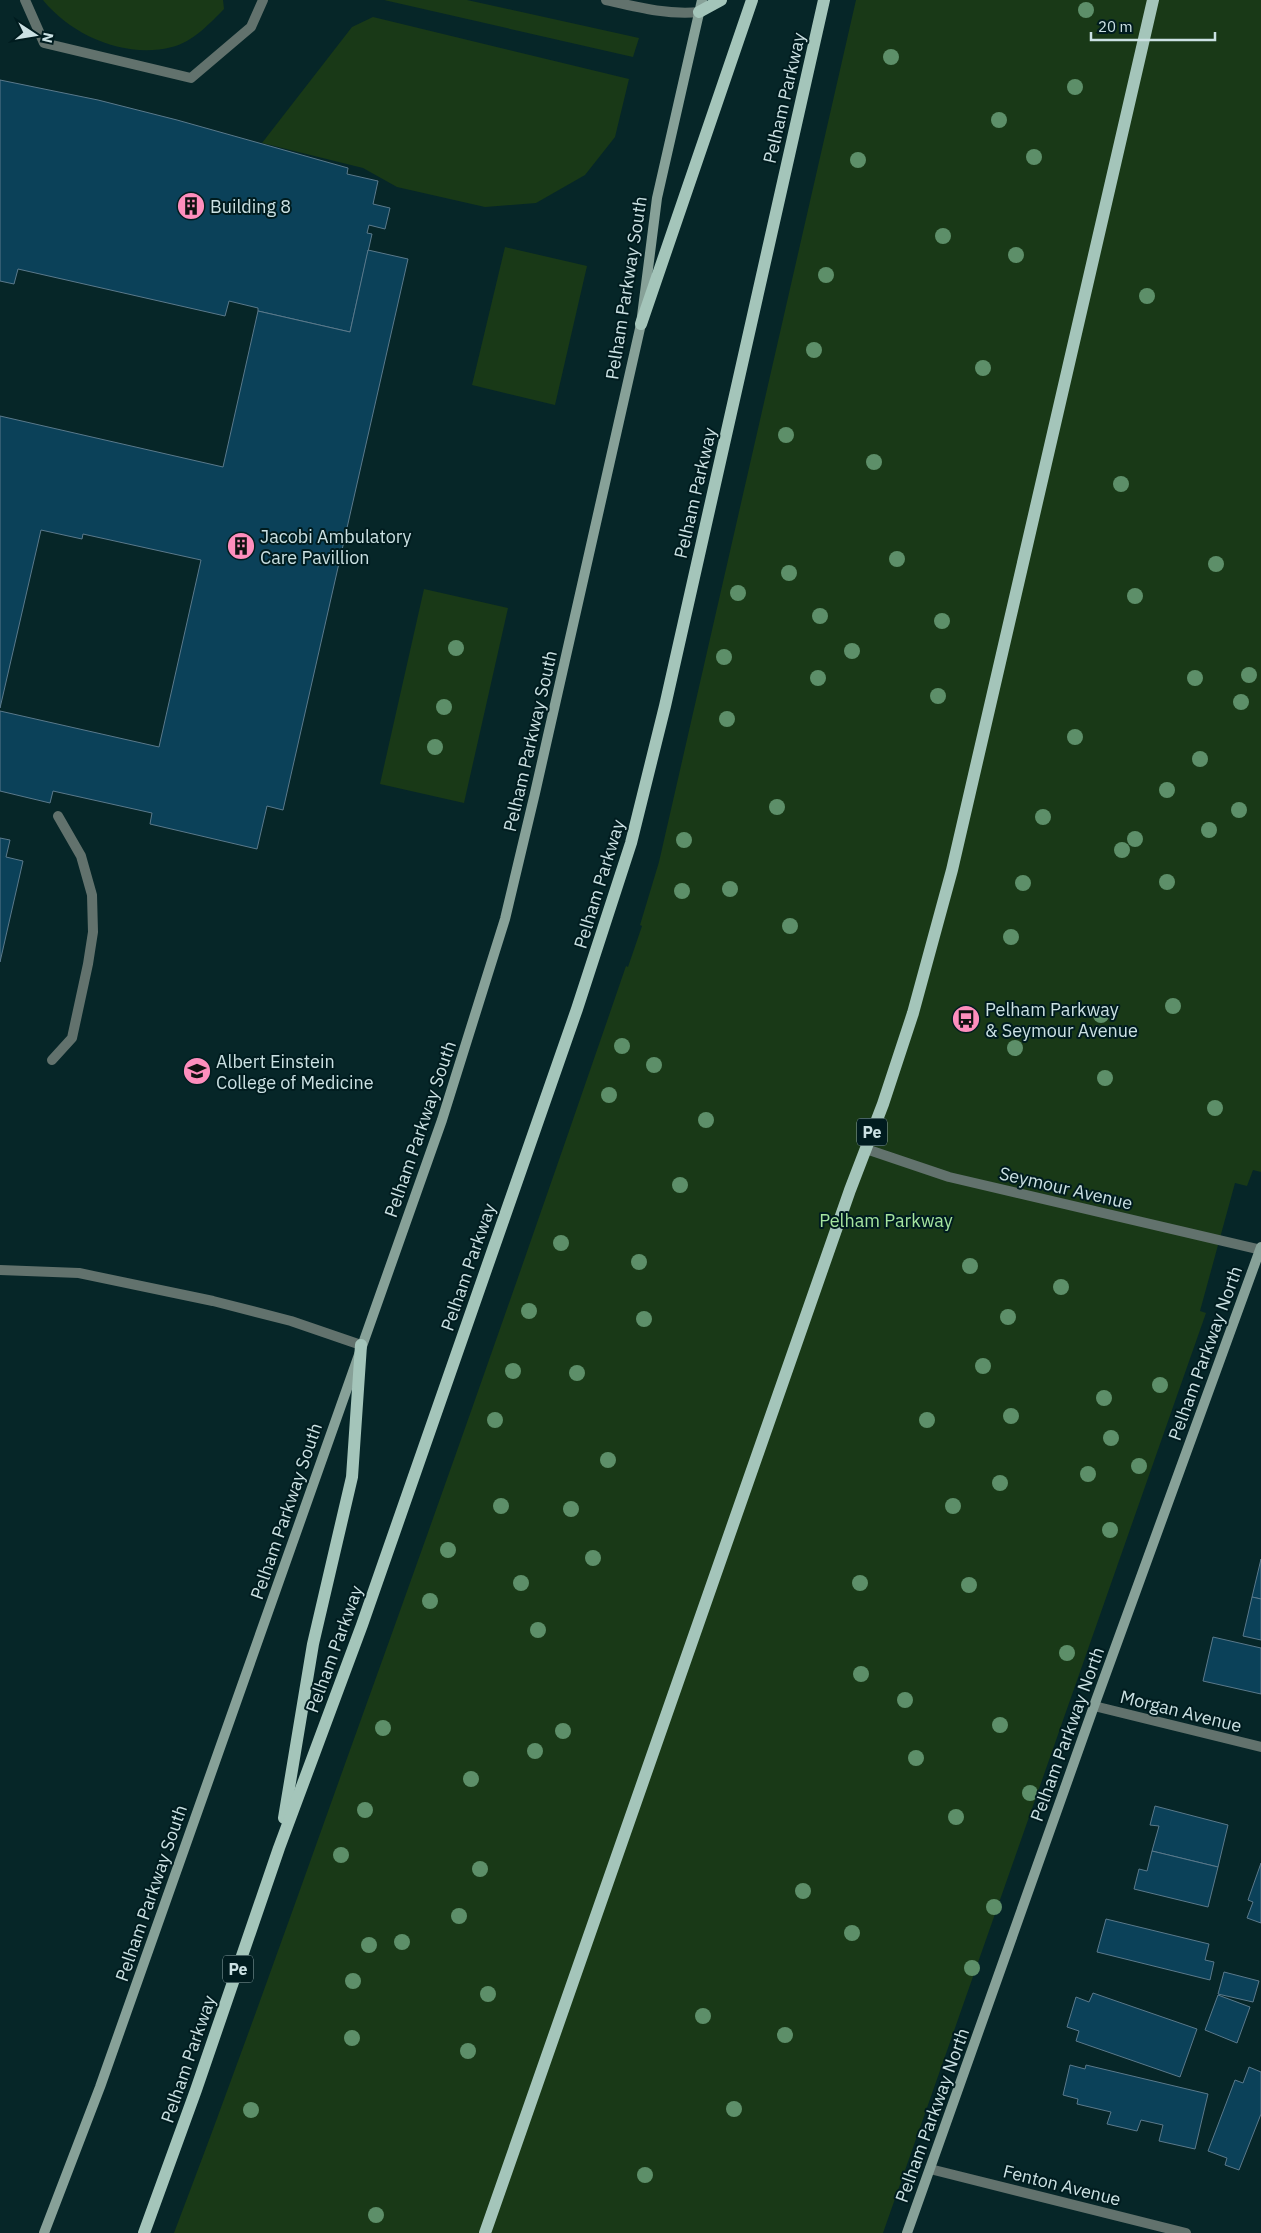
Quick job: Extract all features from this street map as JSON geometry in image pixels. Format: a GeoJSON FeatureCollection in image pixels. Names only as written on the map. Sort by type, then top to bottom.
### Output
{"type":"FeatureCollection","features":[{"type":"Feature","properties":{"kind":"main road"},"geometry":{"type":"LineString","coordinates":[[700,6],[722,0]]}},
{"type":"Feature","properties":{"kind":"main road"},"geometry":{"type":"LineString","coordinates":[[641,324],[752,0]]}},
{"type":"Feature","properties":{"kind":"main road","name":"Pelham Parkway"},"geometry":{"type":"LineString","coordinates":[[144,2233],[196,2090],[279,1848],[368,1606],[577,1009],[631,843],[667,696],[824,0]]}},
{"type":"Feature","properties":{"kind":"main road","name":"Pe"},"geometry":{"type":"LineString","coordinates":[[485,2233],[883,1104],[913,1013],[952,870],[1153,0]]}},
{"type":"Feature","properties":{"kind":"main road"},"geometry":{"type":"LineString","coordinates":[[279,1848],[313,1644],[352,1477],[362,1346]]}},
{"type":"Feature","properties":{"kind":"street"},"geometry":{"type":"LineString","coordinates":[[25,0],[44,42],[190,78],[251,27],[263,0]]}},
{"type":"Feature","properties":{"kind":"street"},"geometry":{"type":"LineString","coordinates":[[606,0],[656,11],[682,14],[700,6]]}},
{"type":"Feature","properties":{"kind":"street","name":"Pelham Parkway South"},"geometry":{"type":"LineString","coordinates":[[44,2233],[100,2087],[445,1111],[504,919],[536,793],[641,324],[657,198],[700,6]]}},
{"type":"Feature","properties":{"kind":"street"},"geometry":{"type":"LineString","coordinates":[[52,1060],[72,1038],[93,932],[92,896],[81,856],[58,816]]}},
{"type":"Feature","properties":{"kind":"street","name":"Seymour Avenue"},"geometry":{"type":"LineString","coordinates":[[866,1149],[949,1178],[1261,1249]]}},
{"type":"Feature","properties":{"kind":"street","name":"Pelham Parkway North"},"geometry":{"type":"LineString","coordinates":[[907,2233],[1094,1706],[1261,1249]]}},
{"type":"Feature","properties":{"kind":"street"},"geometry":{"type":"LineString","coordinates":[[0,1270],[88,1275],[256,1312],[362,1346]]}},
{"type":"Feature","properties":{"kind":"street","name":"Morgan Avenue"},"geometry":{"type":"LineString","coordinates":[[1094,1706],[1261,1747]]}},
{"type":"Feature","properties":{"kind":"street","name":"Fenton Avenue"},"geometry":{"type":"LineString","coordinates":[[930,2170],[1186,2233]]}},
{"type":"Feature","properties":{"kind":"green space"},"geometry":{"type":"Polygon","coordinates":[[[43,0],[223,0],[224,9],[201,31],[180,45],[154,50],[137,50],[101,42],[84,34],[55,13],[43,0]]]}},
{"type":"Feature","properties":{"kind":"green space"},"geometry":{"type":"Polygon","coordinates":[[[384,0],[467,0],[639,38],[633,57],[384,0]]]}},
{"type":"Feature","properties":{"kind":"green space","name":"Pelham Parkway"},"geometry":{"type":"Polygon","coordinates":[[[856,0],[1261,0],[1261,1172],[1253,1170],[1247,1186],[1235,1183],[1200,1311],[1206,1313],[883,2233],[174,2233],[241,2053],[490,1359],[626,966],[628,967],[642,926],[640,925],[659,862],[856,0]]]}},
{"type":"Feature","properties":{"kind":"green space"},"geometry":{"type":"Polygon","coordinates":[[[373,17],[629,79],[615,137],[585,175],[536,203],[485,207],[397,187],[363,168],[262,143],[352,27],[373,17]]]}},
{"type":"Feature","properties":{"kind":"green space"},"geometry":{"type":"Polygon","coordinates":[[[505,247],[587,266],[555,405],[472,385],[505,247]]]}},
{"type":"Feature","properties":{"kind":"green space"},"geometry":{"type":"Polygon","coordinates":[[[424,589],[508,608],[464,803],[380,784],[424,589]]]}},
{"type":"Feature","properties":{"kind":"building","name":"Building 8"},"geometry":{"type":"Polygon","coordinates":[[[0,80],[98,100],[177,120],[348,168],[347,174],[378,181],[373,204],[390,208],[385,229],[369,225],[367,233],[372,234],[350,332],[258,311],[258,308],[229,301],[225,316],[18,269],[14,284],[0,281],[0,80]]]}},
{"type":"Feature","properties":{"kind":"building","name":"Jacobi Ambulatory Care Pavillion"},"geometry":{"type":"Polygon","coordinates":[[[368,250],[408,259],[283,810],[267,806],[257,849],[150,824],[152,813],[53,791],[50,803],[0,791],[0,711],[159,747],[201,560],[83,534],[82,539],[41,530],[0,708],[0,416],[223,467],[258,311],[350,332],[368,250]]]}},
{"type":"Feature","properties":{"kind":"building"},"geometry":{"type":"Polygon","coordinates":[[[0,838],[10,840],[6,857],[23,861],[0,962],[0,838]]]}},
{"type":"Feature","properties":{"kind":"building"},"geometry":{"type":"Polygon","coordinates":[[[1261,1559],[1261,1599],[1252,1597],[1261,1559]]]}},
{"type":"Feature","properties":{"kind":"building"},"geometry":{"type":"Polygon","coordinates":[[[1252,1597],[1261,1599],[1261,1640],[1243,1636],[1252,1597]]]}},
{"type":"Feature","properties":{"kind":"building"},"geometry":{"type":"Polygon","coordinates":[[[1213,1637],[1261,1648],[1261,1694],[1203,1681],[1213,1637]]]}},
{"type":"Feature","properties":{"kind":"building"},"geometry":{"type":"Polygon","coordinates":[[[1155,1806],[1228,1825],[1218,1867],[1152,1851],[1159,1826],[1150,1825],[1155,1806]]]}},
{"type":"Feature","properties":{"kind":"building"},"geometry":{"type":"Polygon","coordinates":[[[1152,1851],[1218,1867],[1208,1907],[1134,1889],[1139,1869],[1147,1871],[1152,1851]]]}},
{"type":"Feature","properties":{"kind":"building"},"geometry":{"type":"Polygon","coordinates":[[[1261,1863],[1261,1923],[1247,1918],[1253,1902],[1248,1900],[1261,1863]]]}},
{"type":"Feature","properties":{"kind":"building"},"geometry":{"type":"Polygon","coordinates":[[[1106,1919],[1209,1944],[1205,1960],[1214,1962],[1210,1980],[1097,1952],[1106,1919]]]}},
{"type":"Feature","properties":{"kind":"building"},"geometry":{"type":"Polygon","coordinates":[[[1224,1972],[1259,1981],[1253,2002],[1218,1994],[1224,1972]]]}},
{"type":"Feature","properties":{"kind":"building"},"geometry":{"type":"Polygon","coordinates":[[[1093,1993],[1197,2029],[1180,2077],[1076,2041],[1079,2031],[1067,2027],[1076,1997],[1089,2002],[1093,1993]]]}},
{"type":"Feature","properties":{"kind":"building"},"geometry":{"type":"Polygon","coordinates":[[[1218,1995],[1250,2007],[1237,2043],[1205,2030],[1218,1995]]]}},
{"type":"Feature","properties":{"kind":"building"},"geometry":{"type":"Polygon","coordinates":[[[1070,2065],[1085,2069],[1086,2065],[1208,2094],[1195,2149],[1159,2141],[1163,2125],[1141,2120],[1137,2131],[1107,2124],[1111,2112],[1077,2104],[1078,2099],[1063,2095],[1070,2065]]]}},
{"type":"Feature","properties":{"kind":"building"},"geometry":{"type":"Polygon","coordinates":[[[1249,2067],[1261,2072],[1261,2114],[1239,2170],[1225,2165],[1227,2158],[1208,2151],[1235,2080],[1243,2083],[1249,2067]]]}},
{"type":"Feature","properties":{"kind":"place","name":"Building 8"},"geometry":{"type":"Point","coordinates":[191,206]}},
{"type":"Feature","properties":{"kind":"place","name":"Jacobi Ambulatory Care Pavillion"},"geometry":{"type":"Point","coordinates":[241,546]}},
{"type":"Feature","properties":{"kind":"place","name":"Pelham Parkway & Seymour Avenue"},"geometry":{"type":"Point","coordinates":[966,1019]}},
{"type":"Feature","properties":{"kind":"place","name":"Albert Einstein College of Medicine"},"geometry":{"type":"Point","coordinates":[197,1071]}}]}
